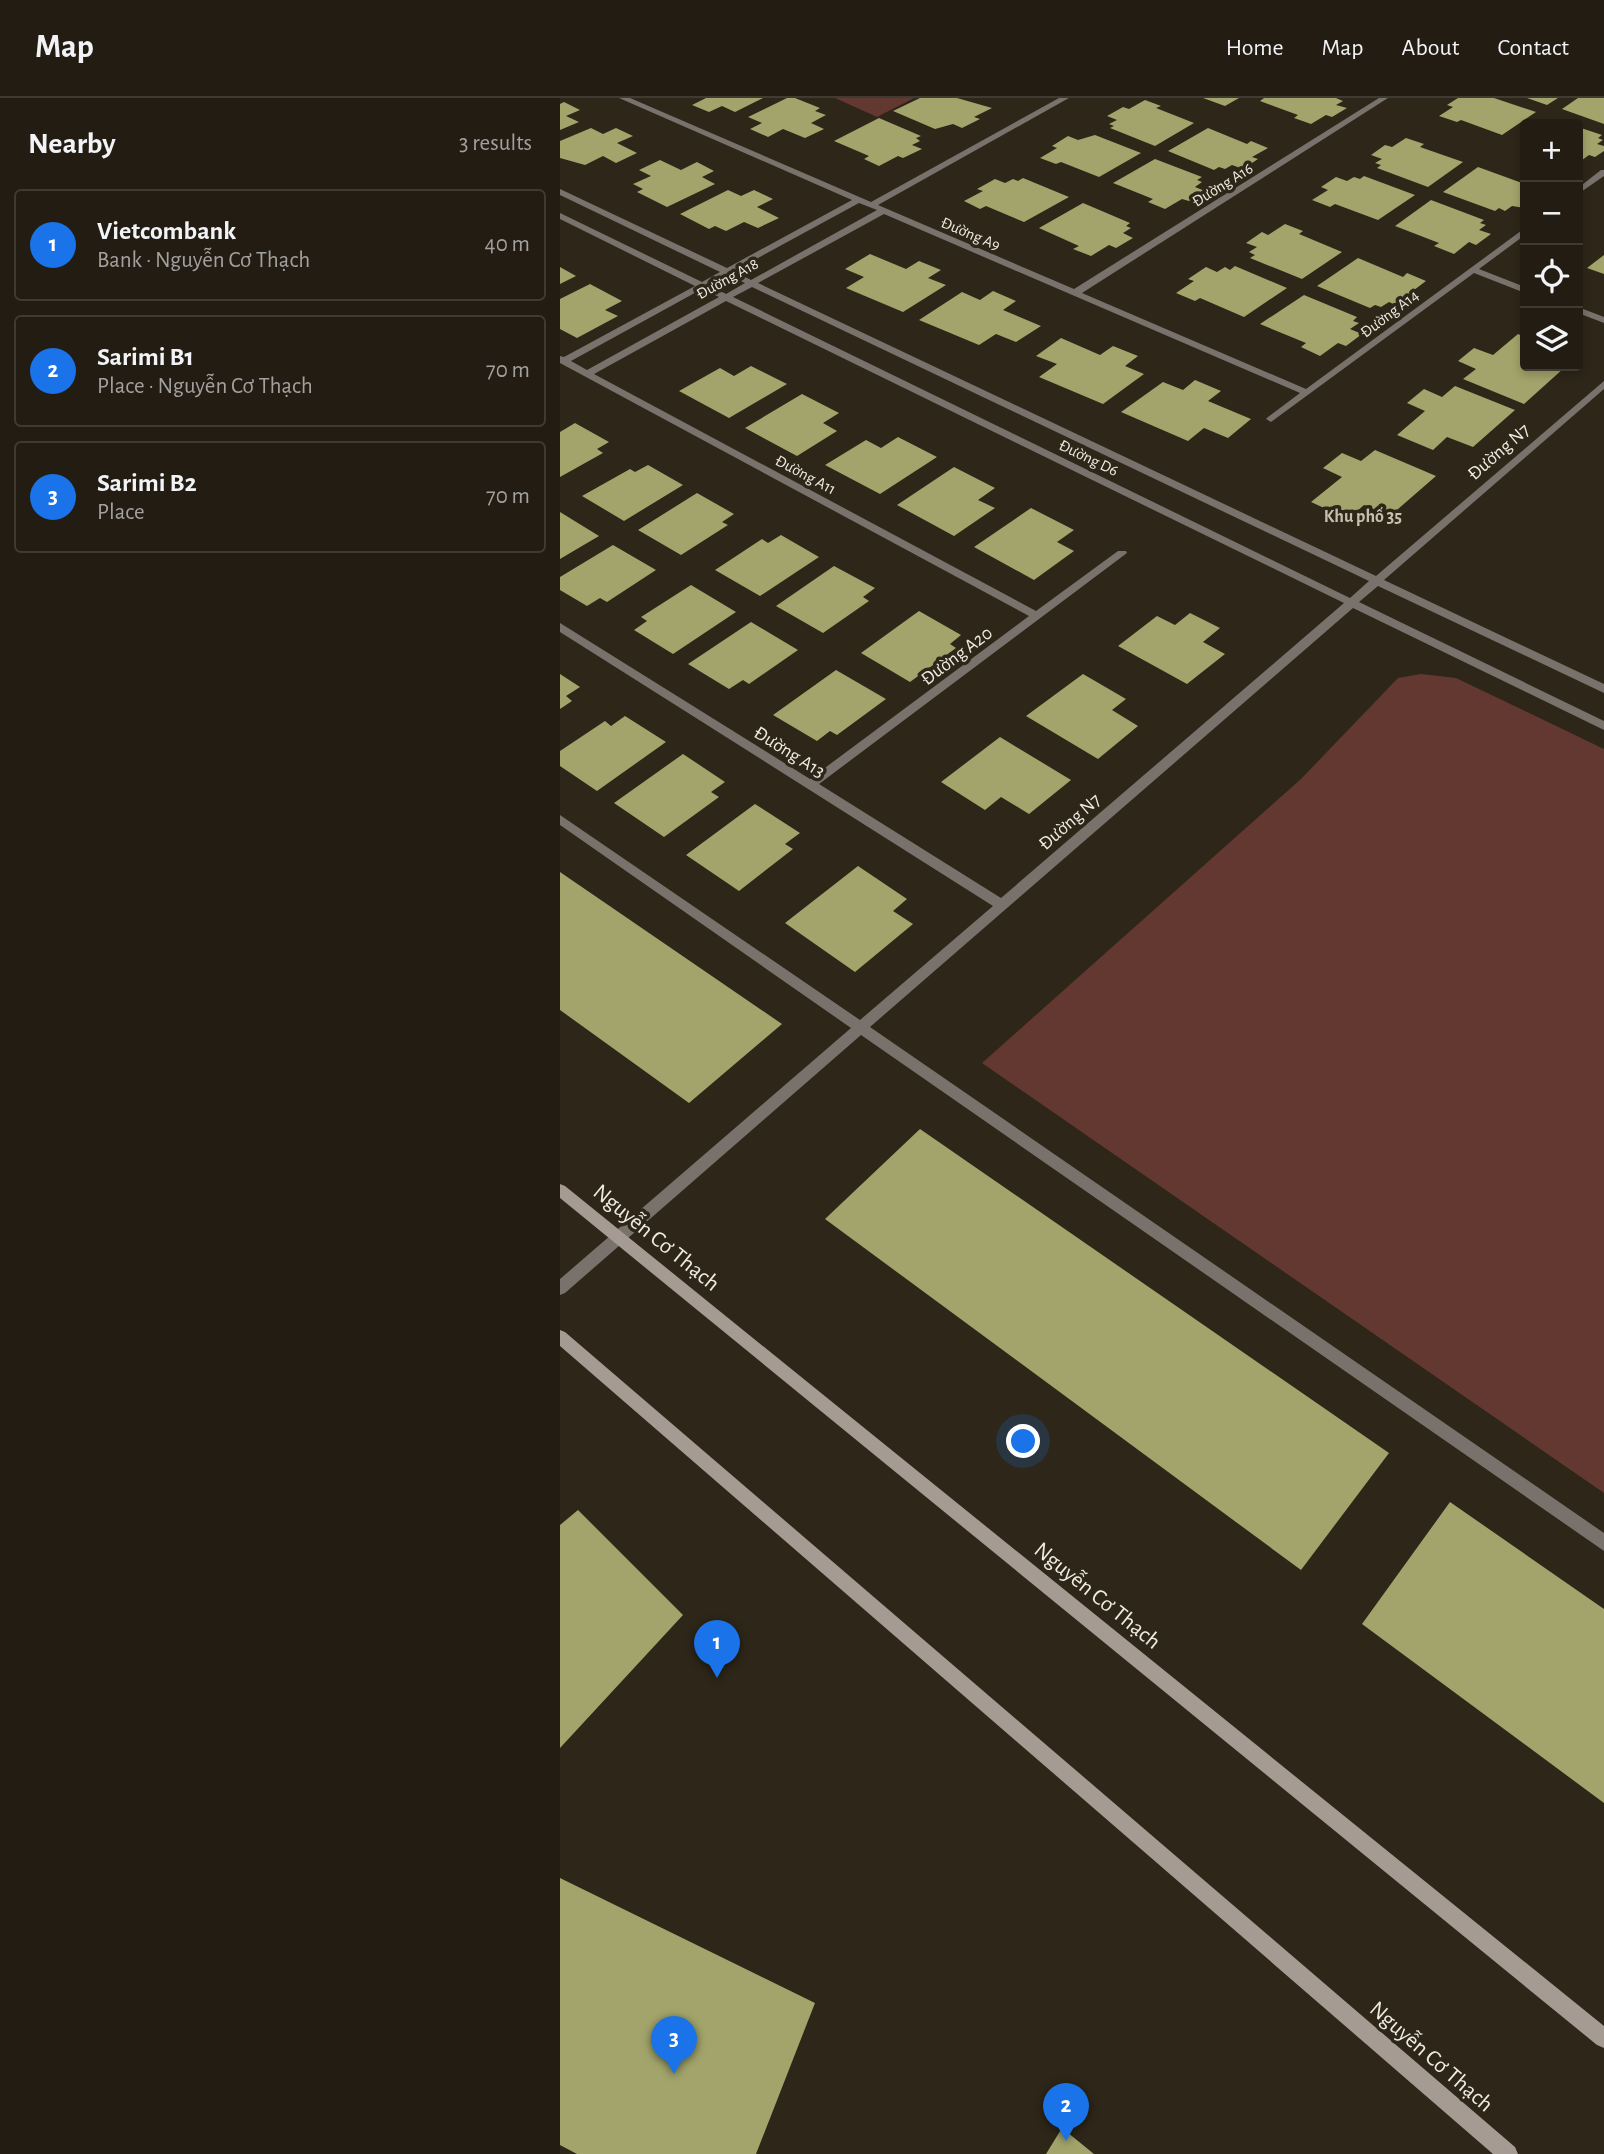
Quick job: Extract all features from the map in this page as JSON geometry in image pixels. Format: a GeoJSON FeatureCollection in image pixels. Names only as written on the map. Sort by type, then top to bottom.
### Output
{"type":"FeatureCollection","features":[{"type":"Feature","properties":{"kind":"main road","name":"Nguyễn Cơ Thạch"},"geometry":{"type":"LineString","coordinates":[[560,1190],[1604,2038]]}},
{"type":"Feature","properties":{"kind":"main road","name":"Nguyễn Cơ Thạch"},"geometry":{"type":"LineString","coordinates":[[560,1337],[1508,2154]]}},
{"type":"Feature","properties":{"kind":"street","name":"Đường A9"},"geometry":{"type":"LineString","coordinates":[[624,98],[1307,393]]}},
{"type":"Feature","properties":{"kind":"street"},"geometry":{"type":"LineString","coordinates":[[872,205],[1065,98]]}},
{"type":"Feature","properties":{"kind":"street","name":"Đường A16"},"geometry":{"type":"LineString","coordinates":[[1075,293],[1384,98]]}},
{"type":"Feature","properties":{"kind":"street"},"geometry":{"type":"LineString","coordinates":[[1583,188],[1604,172]]}},
{"type":"Feature","properties":{"kind":"street","name":"Đường D6"},"geometry":{"type":"LineString","coordinates":[[560,192],[1604,689]]}},
{"type":"Feature","properties":{"kind":"street","name":"Đường A18"},"geometry":{"type":"LineString","coordinates":[[562,360],[858,200]]}},
{"type":"Feature","properties":{"kind":"street","name":"Đường A18"},"geometry":{"type":"LineString","coordinates":[[587,374],[882,211]]}},
{"type":"Feature","properties":{"kind":"street","name":"Đường D6"},"geometry":{"type":"LineString","coordinates":[[560,216],[1604,726]]}},
{"type":"Feature","properties":{"kind":"street","name":"Đường A14"},"geometry":{"type":"LineString","coordinates":[[1271,419],[1520,235]]}},
{"type":"Feature","properties":{"kind":"street"},"geometry":{"type":"LineString","coordinates":[[1473,270],[1520,288]]}},
{"type":"Feature","properties":{"kind":"street"},"geometry":{"type":"LineString","coordinates":[[1583,312],[1604,320]]}},
{"type":"Feature","properties":{"kind":"street","name":"Đường A11"},"geometry":{"type":"LineString","coordinates":[[562,360],[1037,616]]}},
{"type":"Feature","properties":{"kind":"street","name":"Đường N7"},"geometry":{"type":"LineString","coordinates":[[560,1288],[1604,384]]}},
{"type":"Feature","properties":{"kind":"street","name":"Đường A20"},"geometry":{"type":"LineString","coordinates":[[811,785],[1122,553]]}},
{"type":"Feature","properties":{"kind":"street","name":"Đường A13"},"geometry":{"type":"LineString","coordinates":[[560,627],[1002,905]]}},
{"type":"Feature","properties":{"kind":"street"},"geometry":{"type":"LineString","coordinates":[[560,819],[1604,1543]]}},
{"type":"Feature","properties":{"kind":"shaded area"},"geometry":{"type":"Polygon","coordinates":[[[835,98],[914,98],[877,117],[835,98]]]}},
{"type":"Feature","properties":{"kind":"shaded area"},"geometry":{"type":"Polygon","coordinates":[[[1421,674],[1456,678],[1604,749],[1604,1493],[982,1063],[1301,779],[1398,678],[1421,674]]]}},
{"type":"Feature","properties":{"kind":"building"},"geometry":{"type":"Polygon","coordinates":[[[706,98],[763,98],[735,112],[722,106],[709,112],[692,105],[706,98]]]}},
{"type":"Feature","properties":{"kind":"building"},"geometry":{"type":"Polygon","coordinates":[[[787,98],[795,98],[820,108],[815,111],[826,115],[811,123],[824,129],[805,138],[783,129],[768,137],[750,129],[762,123],[748,117],[787,98]]]}},
{"type":"Feature","properties":{"kind":"building"},"geometry":{"type":"Polygon","coordinates":[[[920,98],[957,98],[992,108],[974,117],[980,119],[962,128],[953,124],[935,129],[893,111],[920,98]]]}},
{"type":"Feature","properties":{"kind":"building"},"geometry":{"type":"Polygon","coordinates":[[[1203,98],[1239,98],[1225,106],[1203,98]]]}},
{"type":"Feature","properties":{"kind":"building"},"geometry":{"type":"Polygon","coordinates":[[[1264,98],[1336,98],[1343,101],[1336,105],[1347,108],[1332,117],[1326,115],[1311,124],[1294,118],[1298,115],[1260,101],[1264,98]]]}},
{"type":"Feature","properties":{"kind":"building"},"geometry":{"type":"Polygon","coordinates":[[[1458,98],[1494,98],[1536,112],[1526,119],[1520,119],[1520,123],[1502,135],[1461,120],[1457,122],[1439,116],[1453,107],[1447,105],[1458,98]]]}},
{"type":"Feature","properties":{"kind":"building"},"geometry":{"type":"Polygon","coordinates":[[[1527,98],[1558,98],[1547,105],[1527,98]]]}},
{"type":"Feature","properties":{"kind":"building"},"geometry":{"type":"Polygon","coordinates":[[[1578,98],[1604,98],[1604,124],[1562,109],[1578,98]]]}},
{"type":"Feature","properties":{"kind":"building"},"geometry":{"type":"Polygon","coordinates":[[[1145,100],[1161,106],[1156,108],[1194,123],[1155,146],[1110,128],[1114,126],[1109,124],[1117,120],[1107,116],[1145,100]]]}},
{"type":"Feature","properties":{"kind":"building"},"geometry":{"type":"Polygon","coordinates":[[[564,102],[580,110],[566,116],[579,122],[560,130],[560,104],[564,102]]]}},
{"type":"Feature","properties":{"kind":"building"},"geometry":{"type":"Polygon","coordinates":[[[879,118],[921,136],[916,138],[920,141],[912,145],[922,149],[903,158],[898,156],[879,166],[864,159],[869,156],[834,141],[879,118]]]}},
{"type":"Feature","properties":{"kind":"building"},"geometry":{"type":"Polygon","coordinates":[[[591,128],[603,134],[616,128],[633,136],[617,143],[637,153],[616,163],[603,156],[585,165],[560,158],[560,141],[591,128]]]}},
{"type":"Feature","properties":{"kind":"building"},"geometry":{"type":"Polygon","coordinates":[[[1208,128],[1247,144],[1251,141],[1268,148],[1252,157],[1258,159],[1243,169],[1232,165],[1214,170],[1168,151],[1208,128]]]}},
{"type":"Feature","properties":{"kind":"building"},"geometry":{"type":"Polygon","coordinates":[[[1583,129],[1602,135],[1598,138],[1603,140],[1597,144],[1604,146],[1604,151],[1595,157],[1589,155],[1583,159],[1583,129]]]}},
{"type":"Feature","properties":{"kind":"building"},"geometry":{"type":"Polygon","coordinates":[[[1095,135],[1141,153],[1099,177],[1061,162],[1056,164],[1040,158],[1057,148],[1052,146],[1068,136],[1078,140],[1095,135]]]}},
{"type":"Feature","properties":{"kind":"building"},"geometry":{"type":"Polygon","coordinates":[[[1406,138],[1424,144],[1420,147],[1463,162],[1428,187],[1377,168],[1381,165],[1375,163],[1382,159],[1371,155],[1385,145],[1392,147],[1406,138]]]}},
{"type":"Feature","properties":{"kind":"building"},"geometry":{"type":"Polygon","coordinates":[[[1155,159],[1202,177],[1197,180],[1202,182],[1195,187],[1205,191],[1189,201],[1182,199],[1165,209],[1148,202],[1153,199],[1113,183],[1155,159]]]}},
{"type":"Feature","properties":{"kind":"building"},"geometry":{"type":"Polygon","coordinates":[[[660,160],[681,170],[697,162],[714,171],[702,177],[715,184],[667,207],[637,192],[643,189],[633,184],[651,176],[639,170],[660,160]]]}},
{"type":"Feature","properties":{"kind":"building"},"geometry":{"type":"Polygon","coordinates":[[[1478,167],[1520,182],[1520,207],[1512,206],[1505,211],[1499,208],[1495,211],[1443,192],[1478,167]]]}},
{"type":"Feature","properties":{"kind":"building"},"geometry":{"type":"Polygon","coordinates":[[[1364,176],[1415,195],[1378,220],[1335,204],[1330,207],[1312,200],[1328,190],[1321,187],[1336,177],[1347,181],[1364,176]]]}},
{"type":"Feature","properties":{"kind":"building"},"geometry":{"type":"Polygon","coordinates":[[[1023,178],[1069,197],[1024,222],[986,206],[980,209],[964,201],[983,191],[977,189],[995,179],[1005,183],[1023,178]]]}},
{"type":"Feature","properties":{"kind":"building"},"geometry":{"type":"Polygon","coordinates":[[[728,190],[741,196],[754,190],[773,199],[757,207],[779,218],[758,228],[744,222],[726,231],[715,226],[709,229],[680,214],[728,190]]]}},
{"type":"Feature","properties":{"kind":"building"},"geometry":{"type":"Polygon","coordinates":[[[1431,200],[1484,220],[1480,223],[1486,225],[1479,230],[1491,234],[1476,245],[1469,242],[1454,254],[1434,246],[1439,243],[1395,226],[1431,200]]]}},
{"type":"Feature","properties":{"kind":"building"},"geometry":{"type":"Polygon","coordinates":[[[1083,203],[1130,223],[1126,226],[1131,228],[1123,233],[1133,238],[1116,248],[1109,245],[1091,256],[1073,249],[1079,246],[1039,228],[1083,203]]]}},
{"type":"Feature","properties":{"kind":"building"},"geometry":{"type":"Polygon","coordinates":[[[1285,224],[1303,231],[1299,234],[1342,252],[1302,279],[1250,258],[1255,255],[1249,252],[1257,247],[1246,243],[1262,232],[1268,235],[1285,224]]]}},
{"type":"Feature","properties":{"kind":"building"},"geometry":{"type":"Polygon","coordinates":[[[870,254],[906,269],[919,261],[941,270],[928,278],[946,285],[903,312],[846,288],[864,277],[845,269],[870,254]]]}},
{"type":"Feature","properties":{"kind":"building"},"geometry":{"type":"Polygon","coordinates":[[[1604,255],[1604,274],[1587,268],[1604,255]]]}},
{"type":"Feature","properties":{"kind":"building"},"geometry":{"type":"Polygon","coordinates":[[[1358,258],[1403,277],[1407,273],[1426,281],[1410,293],[1417,296],[1400,307],[1389,302],[1381,307],[1375,305],[1370,308],[1317,286],[1358,258]]]}},
{"type":"Feature","properties":{"kind":"building"},"geometry":{"type":"Polygon","coordinates":[[[1235,266],[1287,288],[1244,317],[1200,298],[1195,301],[1176,293],[1194,281],[1188,279],[1206,267],[1217,272],[1225,267],[1230,270],[1235,266]]]}},
{"type":"Feature","properties":{"kind":"building"},"geometry":{"type":"Polygon","coordinates":[[[560,267],[576,276],[560,284],[560,267]]]}},
{"type":"Feature","properties":{"kind":"building"},"geometry":{"type":"Polygon","coordinates":[[[590,284],[622,301],[605,310],[618,316],[577,338],[560,329],[560,299],[590,284]]]}},
{"type":"Feature","properties":{"kind":"building"},"geometry":{"type":"Polygon","coordinates":[[[993,291],[1016,301],[1003,310],[1041,326],[1016,342],[996,334],[979,345],[919,320],[962,292],[980,300],[993,291]]]}},
{"type":"Feature","properties":{"kind":"building"},"geometry":{"type":"Polygon","coordinates":[[[1304,295],[1357,317],[1353,321],[1359,323],[1350,329],[1362,334],[1346,346],[1338,343],[1320,356],[1301,347],[1306,343],[1260,324],[1304,295]]]}},
{"type":"Feature","properties":{"kind":"building"},"geometry":{"type":"Polygon","coordinates":[[[1518,334],[1520,371],[1561,371],[1524,404],[1463,379],[1476,369],[1458,361],[1474,348],[1493,355],[1518,334]]]}},
{"type":"Feature","properties":{"kind":"building"},"geometry":{"type":"Polygon","coordinates":[[[1061,338],[1100,355],[1113,346],[1138,356],[1125,366],[1144,374],[1103,404],[1039,377],[1057,364],[1036,356],[1061,338]]]}},
{"type":"Feature","properties":{"kind":"building"},"geometry":{"type":"Polygon","coordinates":[[[751,366],[787,384],[729,418],[679,391],[720,368],[734,376],[751,366]]]}},
{"type":"Feature","properties":{"kind":"building"},"geometry":{"type":"Polygon","coordinates":[[[1195,380],[1221,391],[1208,401],[1251,419],[1228,438],[1204,428],[1188,441],[1121,412],[1163,382],[1183,390],[1195,380]]]}},
{"type":"Feature","properties":{"kind":"building"},"geometry":{"type":"Polygon","coordinates":[[[1455,386],[1515,410],[1473,447],[1447,437],[1433,450],[1397,435],[1425,411],[1407,403],[1424,389],[1442,397],[1455,386]]]}},
{"type":"Feature","properties":{"kind":"building"},"geometry":{"type":"Polygon","coordinates":[[[802,394],[839,413],[823,423],[837,431],[797,456],[745,428],[802,394]]]}},
{"type":"Feature","properties":{"kind":"building"},"geometry":{"type":"Polygon","coordinates":[[[575,423],[609,442],[597,449],[603,453],[560,477],[560,432],[575,423]]]}},
{"type":"Feature","properties":{"kind":"building"},"geometry":{"type":"Polygon","coordinates":[[[898,437],[937,457],[880,494],[825,465],[866,440],[881,448],[898,437]]]}},
{"type":"Feature","properties":{"kind":"building"},"geometry":{"type":"Polygon","coordinates":[[[1375,450],[1436,476],[1390,516],[1364,505],[1348,519],[1311,502],[1342,477],[1323,468],[1342,453],[1361,461],[1375,450]]]}},
{"type":"Feature","properties":{"kind":"building"},"geometry":{"type":"Polygon","coordinates":[[[648,465],[683,485],[624,521],[582,496],[630,469],[635,472],[648,465]]]}},
{"type":"Feature","properties":{"kind":"building"},"geometry":{"type":"Polygon","coordinates":[[[954,467],[995,488],[978,500],[995,508],[954,536],[897,505],[954,467]]]}},
{"type":"Feature","properties":{"kind":"building"},"geometry":{"type":"Polygon","coordinates":[[[697,493],[734,514],[722,522],[728,525],[681,555],[638,530],[697,493]]]}},
{"type":"Feature","properties":{"kind":"building"},"geometry":{"type":"Polygon","coordinates":[[[1031,508],[1074,530],[1057,542],[1074,551],[1034,580],[974,547],[1031,508]]]}},
{"type":"Feature","properties":{"kind":"building"},"geometry":{"type":"Polygon","coordinates":[[[560,512],[599,536],[560,559],[560,512]]]}},
{"type":"Feature","properties":{"kind":"building"},"geometry":{"type":"Polygon","coordinates":[[[781,535],[819,557],[760,596],[715,570],[762,539],[768,543],[781,535]]]}},
{"type":"Feature","properties":{"kind":"building"},"geometry":{"type":"Polygon","coordinates":[[[613,545],[656,570],[607,602],[600,598],[587,606],[560,590],[560,577],[613,545]]]}},
{"type":"Feature","properties":{"kind":"building"},"geometry":{"type":"Polygon","coordinates":[[[834,566],[875,588],[863,597],[869,601],[823,633],[776,606],[834,566]]]}},
{"type":"Feature","properties":{"kind":"building"},"geometry":{"type":"Polygon","coordinates":[[[691,585],[736,612],[673,654],[634,630],[647,621],[641,617],[691,585]]]}},
{"type":"Feature","properties":{"kind":"building"},"geometry":{"type":"Polygon","coordinates":[[[919,611],[961,635],[950,644],[956,648],[910,682],[861,653],[919,611]]]}},
{"type":"Feature","properties":{"kind":"building"},"geometry":{"type":"Polygon","coordinates":[[[1190,613],[1220,628],[1203,642],[1225,654],[1187,684],[1118,646],[1157,616],[1175,625],[1190,613]]]}},
{"type":"Feature","properties":{"kind":"building"},"geometry":{"type":"Polygon","coordinates":[[[751,622],[798,650],[749,684],[743,680],[729,689],[688,664],[751,622]]]}},
{"type":"Feature","properties":{"kind":"building"},"geometry":{"type":"Polygon","coordinates":[[[836,670],[886,699],[837,735],[830,731],[817,741],[773,715],[836,670]]]}},
{"type":"Feature","properties":{"kind":"building"},"geometry":{"type":"Polygon","coordinates":[[[560,674],[580,687],[566,696],[572,701],[560,709],[560,674]]]}},
{"type":"Feature","properties":{"kind":"building"},"geometry":{"type":"Polygon","coordinates":[[[1083,674],[1126,699],[1112,710],[1138,726],[1098,759],[1026,716],[1083,674]]]}},
{"type":"Feature","properties":{"kind":"building"},"geometry":{"type":"Polygon","coordinates":[[[625,716],[666,742],[597,791],[560,766],[560,751],[605,721],[611,726],[625,716]]]}},
{"type":"Feature","properties":{"kind":"building"},"geometry":{"type":"Polygon","coordinates":[[[1000,737],[1071,780],[1029,814],[1001,797],[985,810],[941,782],[1000,737]]]}},
{"type":"Feature","properties":{"kind":"building"},"geometry":{"type":"Polygon","coordinates":[[[683,754],[725,782],[711,792],[719,797],[664,837],[614,803],[683,754]]]}},
{"type":"Feature","properties":{"kind":"building"},"geometry":{"type":"Polygon","coordinates":[[[755,804],[800,833],[785,844],[793,849],[739,891],[686,855],[755,804]]]}},
{"type":"Feature","properties":{"kind":"building"},"geometry":{"type":"Polygon","coordinates":[[[858,866],[907,899],[893,911],[913,924],[855,972],[785,923],[858,866]]]}},
{"type":"Feature","properties":{"kind":"building"},"geometry":{"type":"Polygon","coordinates":[[[560,872],[782,1024],[689,1103],[560,1010],[560,872]]]}},
{"type":"Feature","properties":{"kind":"building"},"geometry":{"type":"Polygon","coordinates":[[[920,1129],[1389,1453],[1301,1570],[825,1219],[920,1129]]]}},
{"type":"Feature","properties":{"kind":"building"},"geometry":{"type":"Polygon","coordinates":[[[1450,1502],[1604,1609],[1604,1803],[1362,1624],[1450,1502]]]}},
{"type":"Feature","properties":{"kind":"building"},"geometry":{"type":"Polygon","coordinates":[[[578,1510],[683,1615],[560,1748],[560,1525],[578,1510]]]}},
{"type":"Feature","properties":{"kind":"building"},"geometry":{"type":"Polygon","coordinates":[[[560,1878],[815,2003],[756,2154],[577,2154],[560,2145],[560,1878]]]}},
{"type":"Feature","properties":{"kind":"building"},"geometry":{"type":"Polygon","coordinates":[[[1062,2128],[1094,2154],[1046,2154],[1062,2128]]]}},
{"type":"Feature","properties":{"kind":"place","name":"Vietcombank"},"geometry":{"type":"Point","coordinates":[717,1678]}},
{"type":"Feature","properties":{"kind":"place","name":"Sarimi B2"},"geometry":{"type":"Point","coordinates":[674,2074]}},
{"type":"Feature","properties":{"kind":"place","name":"Sarimi B1"},"geometry":{"type":"Point","coordinates":[1066,2141]}},
{"type":"Feature","properties":{"kind":"district","name":"Khu phố 35"},"geometry":{"type":"Point","coordinates":[1363,516]}}]}
